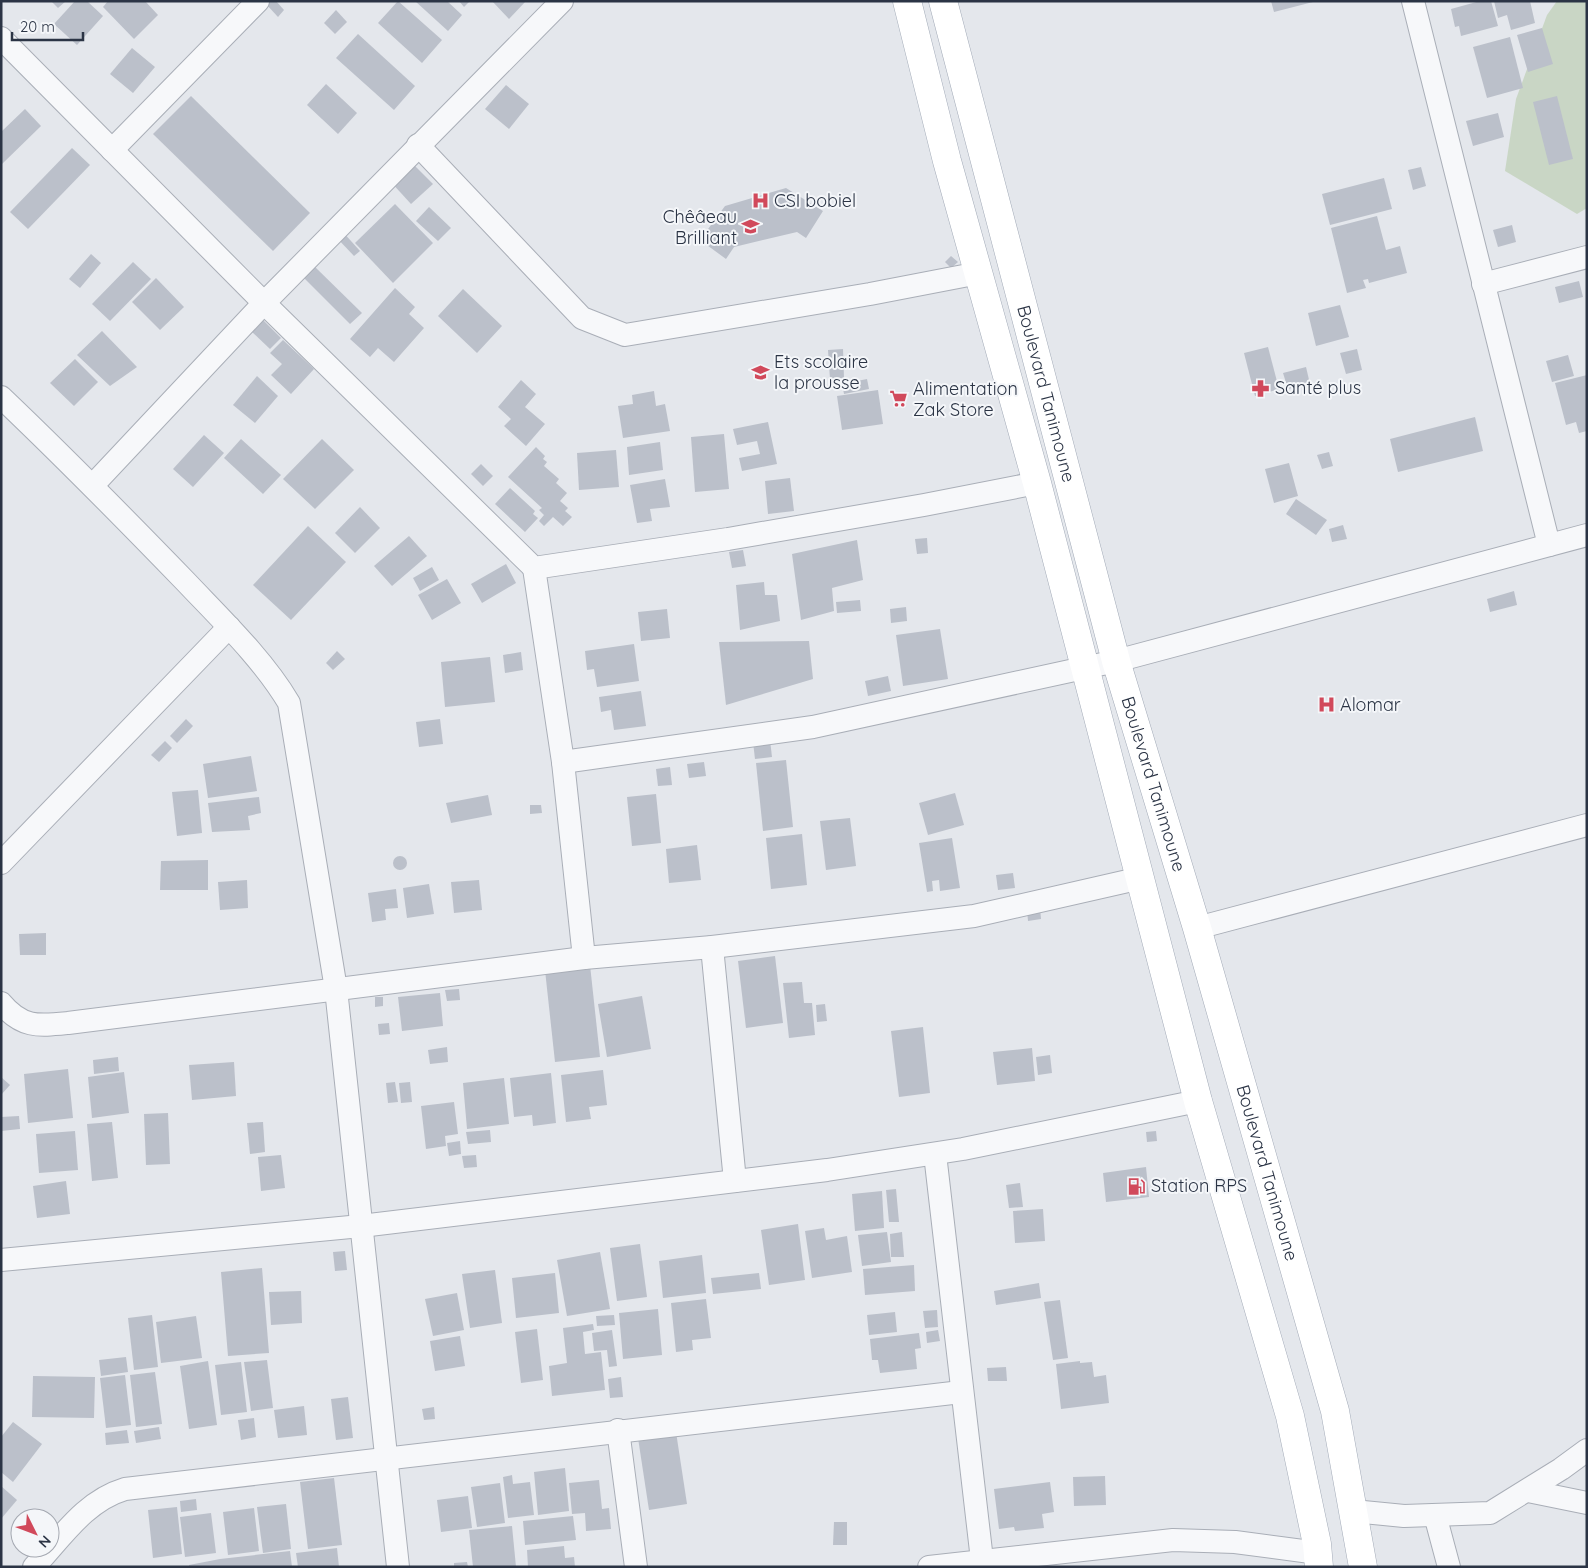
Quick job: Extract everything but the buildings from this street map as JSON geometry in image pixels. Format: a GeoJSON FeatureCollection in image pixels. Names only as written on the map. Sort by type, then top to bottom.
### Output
{"type":"FeatureCollection","features":[{"type":"Feature","properties":{"kind":"main road","name":"Boulevard Tanimoune"},"geometry":{"type":"LineString","coordinates":[[906,1],[947,161],[1037,483],[1083,667],[1141,878],[1198,1101],[1290,1416],[1318,1560]]}},
{"type":"Feature","properties":{"kind":"main road","name":"Boulevard Tanimoune"},"geometry":{"type":"LineString","coordinates":[[943,1],[1116,661],[1197,928],[1335,1412],[1363,1567]]}},
{"type":"Feature","properties":{"kind":"street"},"geometry":{"type":"LineString","coordinates":[[112,150],[258,1]]}},
{"type":"Feature","properties":{"kind":"street"},"geometry":{"type":"LineString","coordinates":[[92,485],[264,303],[562,1]]}},
{"type":"Feature","properties":{"kind":"street"},"geometry":{"type":"LineString","coordinates":[[1413,1],[1549,544]]}},
{"type":"Feature","properties":{"kind":"street"},"geometry":{"type":"LineString","coordinates":[[1,38],[264,303],[534,568],[563,762],[584,958]]}},
{"type":"Feature","properties":{"kind":"street"},"geometry":{"type":"LineString","coordinates":[[418,145],[582,318],[625,336],[870,294],[979,273]]}},
{"type":"Feature","properties":{"kind":"street"},"geometry":{"type":"LineString","coordinates":[[1483,284],[1587,257]]}},
{"type":"Feature","properties":{"kind":"street"},"geometry":{"type":"LineString","coordinates":[[1,397],[92,485],[229,627],[272,679],[290,707],[336,989],[398,1567]]}},
{"type":"Feature","properties":{"kind":"street"},"geometry":{"type":"LineString","coordinates":[[534,568],[747,536],[1037,483]]}},
{"type":"Feature","properties":{"kind":"street"},"geometry":{"type":"LineString","coordinates":[[563,762],[813,728],[1116,661],[1587,535]]}},
{"type":"Feature","properties":{"kind":"street"},"geometry":{"type":"LineString","coordinates":[[1,863],[229,627]]}},
{"type":"Feature","properties":{"kind":"street"},"geometry":{"type":"LineString","coordinates":[[1197,928],[1587,825]]}},
{"type":"Feature","properties":{"kind":"street"},"geometry":{"type":"LineString","coordinates":[[1,1003],[12,1016],[27,1023],[43,1025],[584,958],[712,947],[995,912],[1141,878]]}},
{"type":"Feature","properties":{"kind":"street"},"geometry":{"type":"LineString","coordinates":[[712,947],[735,1181]]}},
{"type":"Feature","properties":{"kind":"street"},"geometry":{"type":"LineString","coordinates":[[1,1260],[362,1226],[735,1181],[935,1154],[1198,1101]]}},
{"type":"Feature","properties":{"kind":"street"},"geometry":{"type":"LineString","coordinates":[[935,1154],[961,1392],[982,1560]]}},
{"type":"Feature","properties":{"kind":"street"},"geometry":{"type":"LineString","coordinates":[[34,1567],[87,1509],[101,1498],[118,1491],[386,1460],[618,1430],[961,1392]]}},
{"type":"Feature","properties":{"kind":"street"},"geometry":{"type":"LineString","coordinates":[[618,1430],[636,1567]]}},
{"type":"Feature","properties":{"kind":"street"},"geometry":{"type":"LineString","coordinates":[[1353,1511],[1404,1516],[1490,1513],[1528,1491],[1587,1450]]}},
{"type":"Feature","properties":{"kind":"street"},"geometry":{"type":"LineString","coordinates":[[1528,1491],[1587,1502]]}},
{"type":"Feature","properties":{"kind":"street"},"geometry":{"type":"LineString","coordinates":[[1435,1515],[1449,1567]]}},
{"type":"Feature","properties":{"kind":"street"},"geometry":{"type":"LineString","coordinates":[[929,1567],[1173,1540],[1235,1542],[1318,1560]]}},
{"type":"Feature","properties":{"kind":"green space"},"geometry":{"type":"Polygon","coordinates":[[[1557,1],[1587,1],[1587,208],[1577,214],[1505,171],[1516,99],[1547,15],[1557,1]]]}},
{"type":"Feature","properties":{"kind":"place","name":"CSI bobiel"},"geometry":{"type":"Point","coordinates":[760,201]}},
{"type":"Feature","properties":{"kind":"place","name":"Chêâeau Brilliant"},"geometry":{"type":"Point","coordinates":[751,227]}},
{"type":"Feature","properties":{"kind":"place","name":"Ets scolaire la prousse"},"geometry":{"type":"Point","coordinates":[760,372]}},
{"type":"Feature","properties":{"kind":"place","name":"Santé plus"},"geometry":{"type":"Point","coordinates":[1261,388]}},
{"type":"Feature","properties":{"kind":"place","name":"Alimentation Zak Store"},"geometry":{"type":"Point","coordinates":[899,399]}},
{"type":"Feature","properties":{"kind":"place","name":"Alomar"},"geometry":{"type":"Point","coordinates":[1326,705]}},
{"type":"Feature","properties":{"kind":"place","name":"Station RPS"},"geometry":{"type":"Point","coordinates":[1137,1186]}}]}
